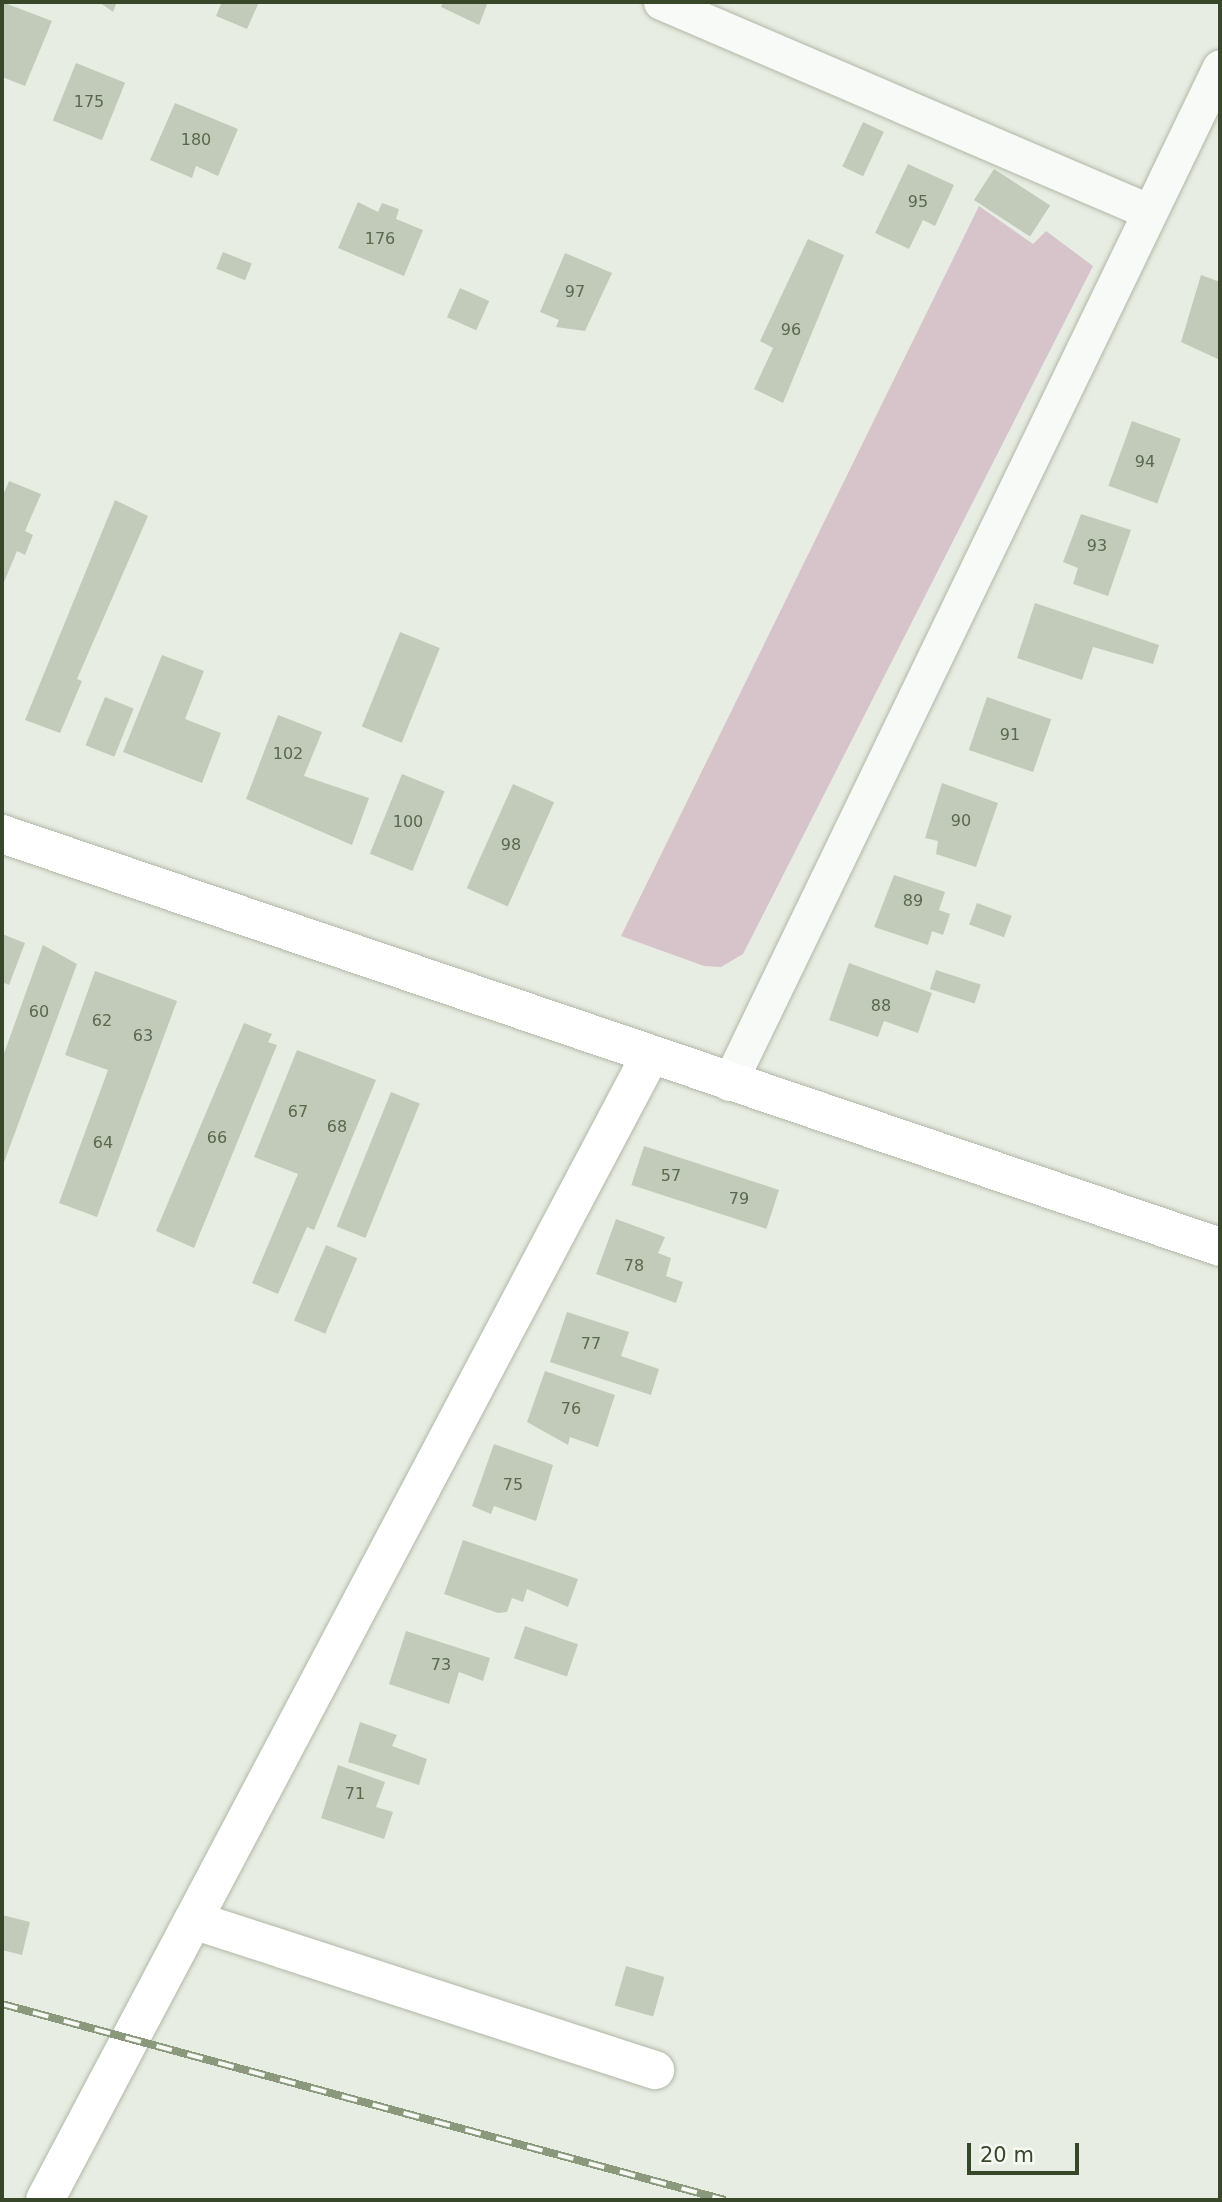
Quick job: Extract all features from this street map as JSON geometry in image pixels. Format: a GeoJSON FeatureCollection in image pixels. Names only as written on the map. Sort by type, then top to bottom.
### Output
{"type":"FeatureCollection","features":[{"type":"Feature","properties":{"kind":"street"},"geometry":{"type":"LineString","coordinates":[[661,2],[1148,211]]}},
{"type":"Feature","properties":{"kind":"street"},"geometry":{"type":"LineString","coordinates":[[729,1083],[1148,211],[1220,67]]}},
{"type":"Feature","properties":{"kind":"street"},"geometry":{"type":"LineString","coordinates":[[2,834],[729,1083],[1220,1247]]}},
{"type":"Feature","properties":{"kind":"street"},"geometry":{"type":"LineString","coordinates":[[46,2200],[650,1056]]}},
{"type":"Feature","properties":{"kind":"street"},"geometry":{"type":"LineString","coordinates":[[193,1920],[654,2070]]}},
{"type":"Feature","properties":{"kind":"shaded area"},"geometry":{"type":"Polygon","coordinates":[[[979,206],[1033,244],[1046,231],[1093,266],[743,954],[721,967],[704,966],[621,936],[979,206]]]}},
{"type":"Feature","properties":{"kind":"building"},"geometry":{"type":"Polygon","coordinates":[[[2,2],[52,21],[25,86],[2,77],[2,2]]]}},
{"type":"Feature","properties":{"kind":"building"},"geometry":{"type":"Polygon","coordinates":[[[99,2],[117,2],[113,12],[99,2]]]}},
{"type":"Feature","properties":{"kind":"building"},"geometry":{"type":"Polygon","coordinates":[[[215,2],[259,2],[247,29],[216,16],[221,4],[215,2]]]}},
{"type":"Feature","properties":{"kind":"building"},"geometry":{"type":"Polygon","coordinates":[[[443,2],[488,2],[479,25],[441,7],[443,2]]]}},
{"type":"Feature","properties":{"kind":"building"},"geometry":{"type":"Polygon","coordinates":[[[76,63],[125,83],[102,140],[53,120],[76,63]]]}},
{"type":"Feature","properties":{"kind":"building"},"geometry":{"type":"Polygon","coordinates":[[[175,103],[238,129],[218,176],[196,166],[192,178],[150,160],[175,103]]]}},
{"type":"Feature","properties":{"kind":"building"},"geometry":{"type":"Polygon","coordinates":[[[863,122],[884,132],[863,176],[842,166],[863,122]]]}},
{"type":"Feature","properties":{"kind":"building"},"geometry":{"type":"Polygon","coordinates":[[[908,164],[954,185],[935,226],[923,220],[909,249],[875,233],[908,164]]]}},
{"type":"Feature","properties":{"kind":"building"},"geometry":{"type":"Polygon","coordinates":[[[994,169],[1050,205],[1030,237],[974,200],[994,169]]]}},
{"type":"Feature","properties":{"kind":"building"},"geometry":{"type":"Polygon","coordinates":[[[358,202],[378,212],[382,203],[399,209],[396,219],[423,230],[404,276],[338,248],[358,202]]]}},
{"type":"Feature","properties":{"kind":"building"},"geometry":{"type":"Polygon","coordinates":[[[808,239],[844,255],[783,403],[754,389],[773,348],[760,341],[808,239]]]}},
{"type":"Feature","properties":{"kind":"building"},"geometry":{"type":"Polygon","coordinates":[[[223,252],[252,264],[245,280],[216,269],[223,252]]]}},
{"type":"Feature","properties":{"kind":"building"},"geometry":{"type":"Polygon","coordinates":[[[565,253],[612,273],[585,331],[556,327],[559,320],[540,312],[565,253]]]}},
{"type":"Feature","properties":{"kind":"building"},"geometry":{"type":"Polygon","coordinates":[[[1201,275],[1220,282],[1220,360],[1181,342],[1201,275]]]}},
{"type":"Feature","properties":{"kind":"building"},"geometry":{"type":"Polygon","coordinates":[[[460,288],[489,301],[476,330],[447,317],[460,288]]]}},
{"type":"Feature","properties":{"kind":"building"},"geometry":{"type":"Polygon","coordinates":[[[1132,421],[1181,439],[1157,504],[1108,486],[1132,421]]]}},
{"type":"Feature","properties":{"kind":"building"},"geometry":{"type":"Polygon","coordinates":[[[9,481],[41,494],[25,531],[33,535],[25,555],[17,551],[2,587],[2,498],[9,481]]]}},
{"type":"Feature","properties":{"kind":"building"},"geometry":{"type":"Polygon","coordinates":[[[115,500],[148,516],[77,679],[82,681],[60,733],[25,720],[115,500]]]}},
{"type":"Feature","properties":{"kind":"building"},"geometry":{"type":"Polygon","coordinates":[[[1081,514],[1131,530],[1108,596],[1073,584],[1078,568],[1063,562],[1081,514]]]}},
{"type":"Feature","properties":{"kind":"building"},"geometry":{"type":"Polygon","coordinates":[[[1035,603],[1159,645],[1153,664],[1093,647],[1082,680],[1017,658],[1035,603]]]}},
{"type":"Feature","properties":{"kind":"building"},"geometry":{"type":"Polygon","coordinates":[[[400,632],[440,648],[402,743],[362,727],[400,632]]]}},
{"type":"Feature","properties":{"kind":"building"},"geometry":{"type":"Polygon","coordinates":[[[162,655],[204,671],[185,719],[221,733],[202,783],[123,752],[162,655]]]}},
{"type":"Feature","properties":{"kind":"building"},"geometry":{"type":"Polygon","coordinates":[[[105,697],[134,709],[114,757],[86,745],[105,697]]]}},
{"type":"Feature","properties":{"kind":"building"},"geometry":{"type":"Polygon","coordinates":[[[987,697],[1051,719],[1033,772],[969,750],[987,697]]]}},
{"type":"Feature","properties":{"kind":"building"},"geometry":{"type":"Polygon","coordinates":[[[278,715],[322,732],[304,776],[369,798],[352,845],[246,799],[278,715]]]}},
{"type":"Feature","properties":{"kind":"building"},"geometry":{"type":"Polygon","coordinates":[[[402,774],[445,791],[412,871],[370,854],[402,774]]]}},
{"type":"Feature","properties":{"kind":"building"},"geometry":{"type":"Polygon","coordinates":[[[942,783],[998,803],[976,867],[936,854],[938,841],[925,838],[942,783]]]}},
{"type":"Feature","properties":{"kind":"building"},"geometry":{"type":"Polygon","coordinates":[[[513,784],[554,802],[508,906],[467,888],[513,784]]]}},
{"type":"Feature","properties":{"kind":"building"},"geometry":{"type":"Polygon","coordinates":[[[894,875],[945,892],[939,910],[950,914],[943,935],[932,931],[928,945],[874,927],[894,875]]]}},
{"type":"Feature","properties":{"kind":"building"},"geometry":{"type":"Polygon","coordinates":[[[977,903],[1012,916],[1004,937],[969,925],[977,903]]]}},
{"type":"Feature","properties":{"kind":"building"},"geometry":{"type":"Polygon","coordinates":[[[2,934],[25,943],[9,985],[2,982],[2,934]]]}},
{"type":"Feature","properties":{"kind":"building"},"geometry":{"type":"Polygon","coordinates":[[[43,945],[77,964],[2,1168],[2,1059],[43,945]]]}},
{"type":"Feature","properties":{"kind":"building"},"geometry":{"type":"Polygon","coordinates":[[[849,963],[932,993],[918,1033],[884,1021],[878,1037],[829,1020],[849,963]]]}},
{"type":"Feature","properties":{"kind":"building"},"geometry":{"type":"Polygon","coordinates":[[[936,970],[981,985],[975,1004],[930,989],[936,970]]]}},
{"type":"Feature","properties":{"kind":"building"},"geometry":{"type":"Polygon","coordinates":[[[95,971],[177,1001],[97,1217],[59,1203],[108,1070],[65,1055],[95,971]]]}},
{"type":"Feature","properties":{"kind":"building"},"geometry":{"type":"Polygon","coordinates":[[[244,1023],[272,1034],[268,1042],[277,1045],[194,1248],[156,1231],[244,1023]]]}},
{"type":"Feature","properties":{"kind":"building"},"geometry":{"type":"Polygon","coordinates":[[[297,1050],[376,1080],[314,1230],[307,1227],[278,1294],[252,1283],[298,1174],[254,1157],[297,1050]]]}},
{"type":"Feature","properties":{"kind":"building"},"geometry":{"type":"Polygon","coordinates":[[[391,1092],[420,1104],[365,1238],[337,1226],[391,1092]]]}},
{"type":"Feature","properties":{"kind":"building"},"geometry":{"type":"Polygon","coordinates":[[[644,1146],[779,1190],[766,1229],[631,1185],[644,1146]]]}},
{"type":"Feature","properties":{"kind":"building"},"geometry":{"type":"Polygon","coordinates":[[[616,1219],[665,1237],[658,1253],[671,1258],[666,1276],[683,1282],[676,1303],[596,1274],[616,1219]]]}},
{"type":"Feature","properties":{"kind":"building"},"geometry":{"type":"Polygon","coordinates":[[[326,1245],[357,1258],[325,1334],[294,1320],[326,1245]]]}},
{"type":"Feature","properties":{"kind":"building"},"geometry":{"type":"Polygon","coordinates":[[[567,1312],[629,1332],[621,1356],[659,1369],[651,1395],[550,1362],[567,1312]]]}},
{"type":"Feature","properties":{"kind":"building"},"geometry":{"type":"Polygon","coordinates":[[[545,1371],[615,1395],[598,1447],[570,1437],[568,1445],[527,1422],[545,1371]]]}},
{"type":"Feature","properties":{"kind":"building"},"geometry":{"type":"Polygon","coordinates":[[[494,1444],[553,1465],[536,1521],[494,1506],[491,1514],[472,1506],[494,1444]]]}},
{"type":"Feature","properties":{"kind":"building"},"geometry":{"type":"Polygon","coordinates":[[[463,1540],[578,1579],[568,1607],[527,1589],[523,1602],[512,1598],[507,1612],[498,1613],[444,1594],[463,1540]]]}},
{"type":"Feature","properties":{"kind":"building"},"geometry":{"type":"Polygon","coordinates":[[[525,1626],[578,1644],[567,1676],[514,1658],[525,1626]]]}},
{"type":"Feature","properties":{"kind":"building"},"geometry":{"type":"Polygon","coordinates":[[[406,1631],[490,1658],[483,1681],[459,1672],[449,1704],[389,1684],[406,1631]]]}},
{"type":"Feature","properties":{"kind":"building"},"geometry":{"type":"Polygon","coordinates":[[[360,1722],[397,1735],[392,1746],[427,1759],[419,1785],[348,1762],[360,1722]]]}},
{"type":"Feature","properties":{"kind":"building"},"geometry":{"type":"Polygon","coordinates":[[[338,1765],[385,1782],[376,1807],[393,1812],[384,1839],[321,1818],[338,1765]]]}},
{"type":"Feature","properties":{"kind":"building"},"geometry":{"type":"Polygon","coordinates":[[[2,1915],[30,1922],[22,1955],[2,1950],[2,1915]]]}},
{"type":"Feature","properties":{"kind":"building"},"geometry":{"type":"Polygon","coordinates":[[[626,1966],[664,1977],[653,2016],[615,2005],[626,1966]]]}},
{"type":"Feature","properties":{"kind":"railway"},"geometry":{"type":"LineString","coordinates":[[2,2004],[725,2200]]}}]}
